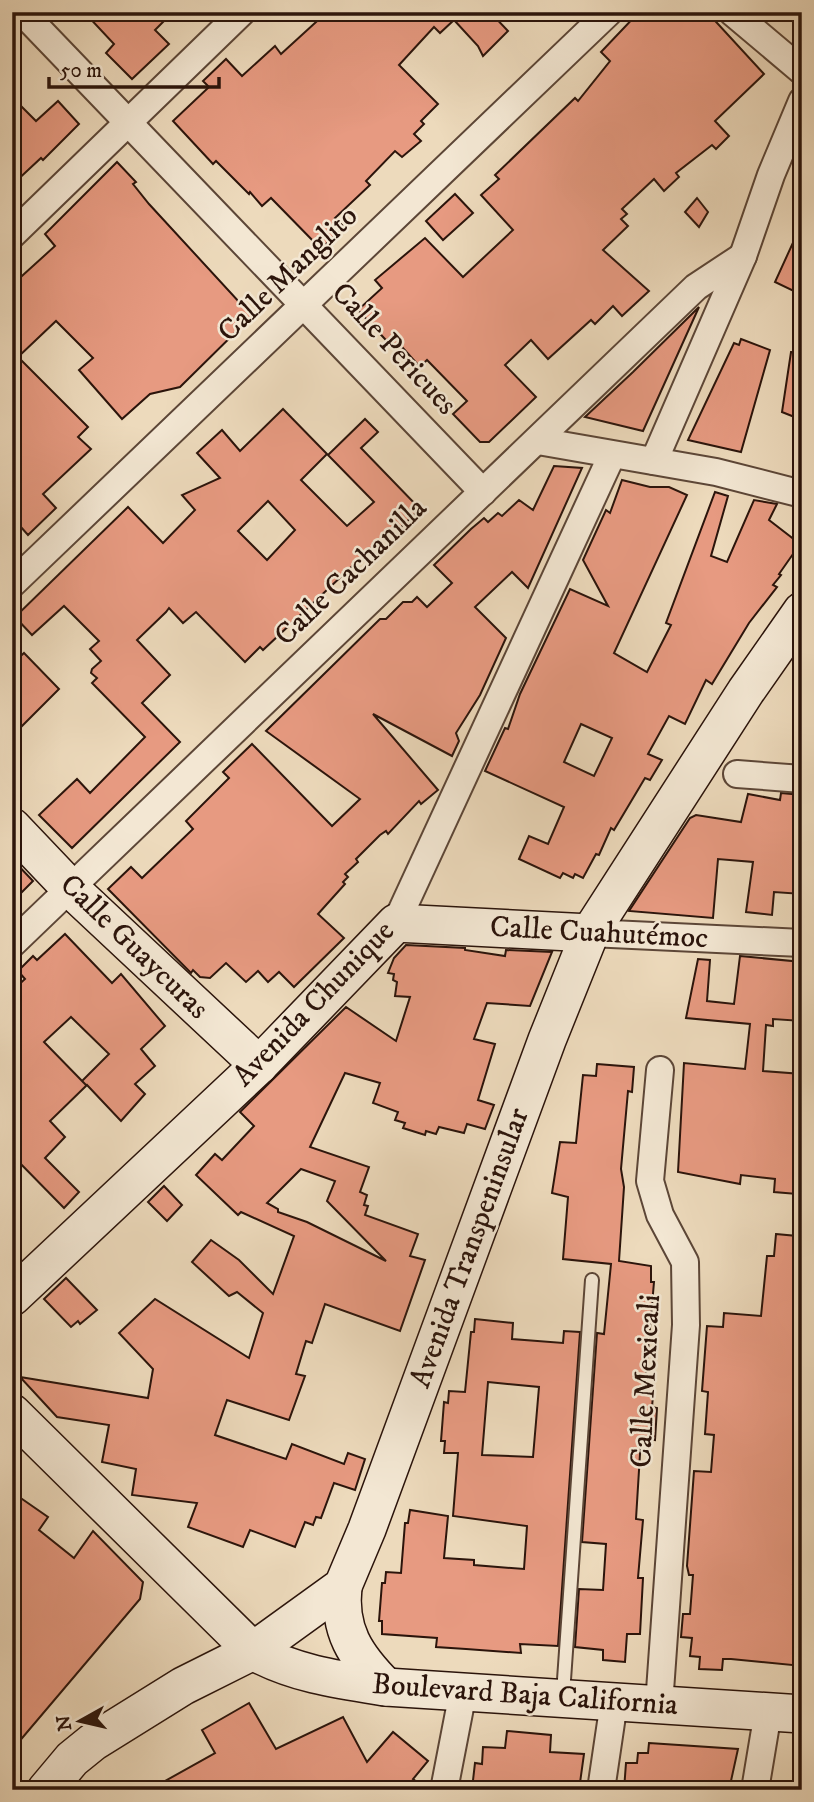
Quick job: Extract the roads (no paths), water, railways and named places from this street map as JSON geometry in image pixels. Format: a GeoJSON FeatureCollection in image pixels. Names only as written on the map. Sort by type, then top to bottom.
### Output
{"type":"FeatureCollection","features":[{"type":"Feature","properties":{"kind":"street","name":"Calle Pericues"},"geometry":{"type":"LineString","coordinates":[[22,12],[128,125],[305,304],[482,492]]}},
{"type":"Feature","properties":{"kind":"street"},"geometry":{"type":"LineString","coordinates":[[12,235],[242,12]]}},
{"type":"Feature","properties":{"kind":"street","name":"Calle Manglito"},"geometry":{"type":"LineString","coordinates":[[12,584],[609,12]]}},
{"type":"Feature","properties":{"kind":"street"},"geometry":{"type":"LineString","coordinates":[[732,12],[802,71]]}},
{"type":"Feature","properties":{"kind":"street"},"geometry":{"type":"LineString","coordinates":[[654,461],[743,257],[771,175],[802,101]]}},
{"type":"Feature","properties":{"kind":"street","name":"Calle Cachanilla"},"geometry":{"type":"LineString","coordinates":[[12,944],[696,287],[743,257]]}},
{"type":"Feature","properties":{"kind":"street"},"geometry":{"type":"LineString","coordinates":[[538,441],[774,485],[802,494]]}},
{"type":"Feature","properties":{"kind":"street","name":"Avenida Chunique"},"geometry":{"type":"LineString","coordinates":[[12,1297],[259,1065],[396,923],[612,455]]}},
{"type":"Feature","properties":{"kind":"street","name":"Avenida Transpeninsular"},"geometry":{"type":"LineString","coordinates":[[343,1586],[367,1529],[547,1040],[590,933],[746,691],[801,611]]}},
{"type":"Feature","properties":{"kind":"street"},"geometry":{"type":"LineString","coordinates":[[737,774],[802,779]]}},
{"type":"Feature","properties":{"kind":"street","name":"Calle Guaycuras"},"geometry":{"type":"LineString","coordinates":[[12,827],[71,888],[259,1065]]}},
{"type":"Feature","properties":{"kind":"street","name":"Calle Cuahutémoc"},"geometry":{"type":"LineString","coordinates":[[396,923],[802,943]]}},
{"type":"Feature","properties":{"kind":"street","name":"Calle Mexicali"},"geometry":{"type":"LineString","coordinates":[[659,1705],[686,1325],[685,1262],[660,1215],[650,1181],[660,1070]]}},
{"type":"Feature","properties":{"kind":"street"},"geometry":{"type":"LineString","coordinates":[[12,1413],[253,1651]]}},
{"type":"Feature","properties":{"kind":"street"},"geometry":{"type":"LineString","coordinates":[[46,1790],[72,1759],[123,1721],[183,1686],[253,1651],[343,1586]]}},
{"type":"Feature","properties":{"kind":"street"},"geometry":{"type":"LineString","coordinates":[[343,1586],[340,1610],[350,1640],[367,1668],[386,1687]]}},
{"type":"Feature","properties":{"kind":"street","name":"Boulevard Baja California"},"geometry":{"type":"LineString","coordinates":[[253,1651],[270,1661],[329,1679],[386,1687],[785,1713]]}},
{"type":"Feature","properties":{"kind":"street"},"geometry":{"type":"LineString","coordinates":[[444,1790],[463,1692]]}},
{"type":"Feature","properties":{"kind":"street"},"geometry":{"type":"LineString","coordinates":[[601,1790],[614,1702]]}},
{"type":"Feature","properties":{"kind":"street"},"geometry":{"type":"LineString","coordinates":[[755,1790],[785,1713]]}},
{"type":"Feature","properties":{"kind":"lane"},"geometry":{"type":"LineString","coordinates":[[562,1698],[592,1280]]}}]}
